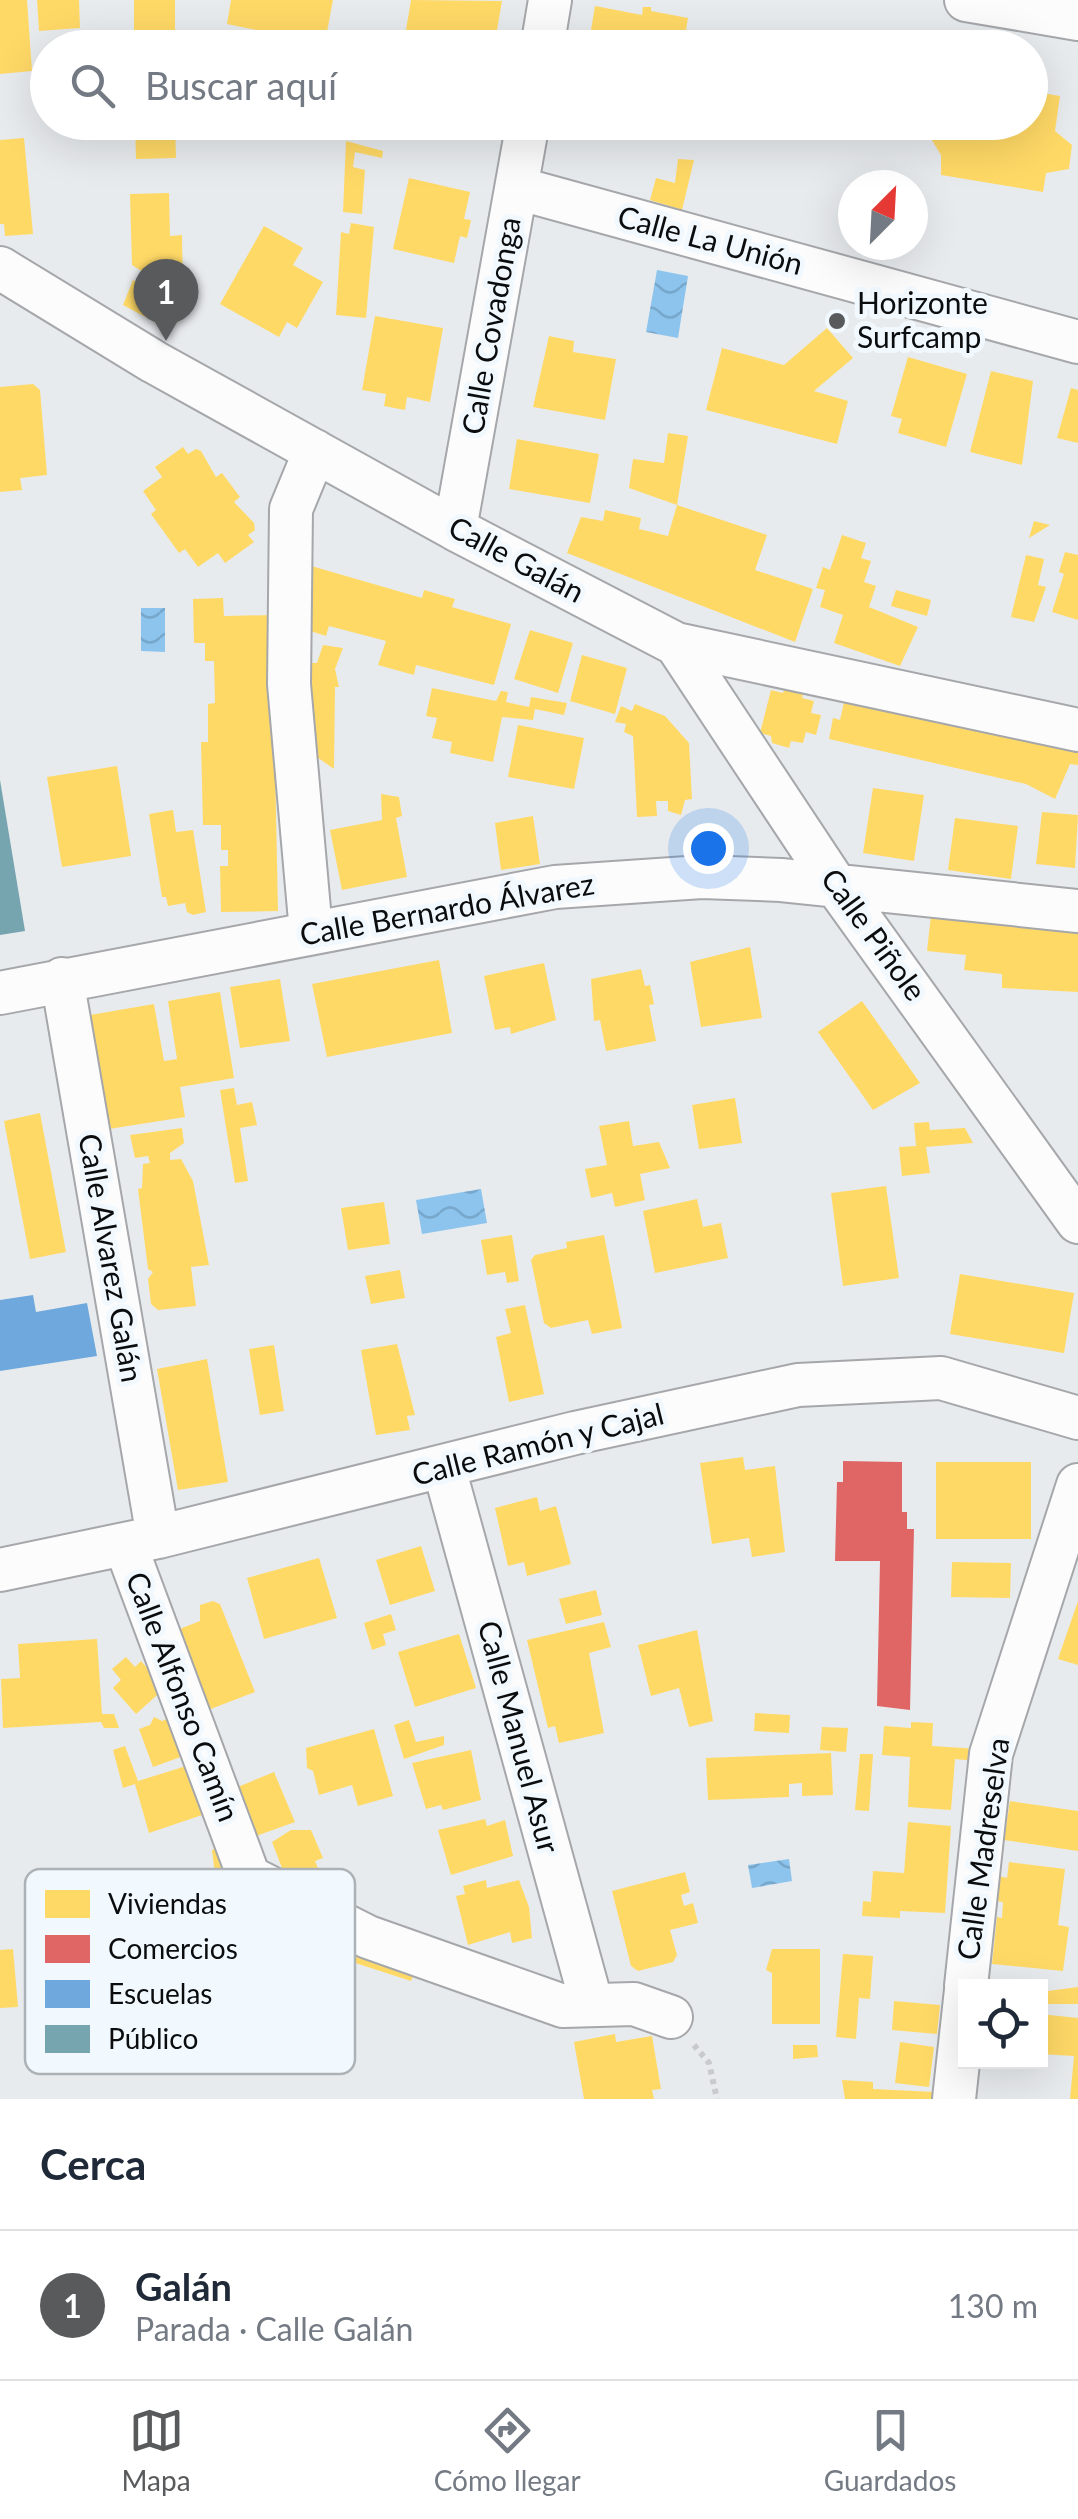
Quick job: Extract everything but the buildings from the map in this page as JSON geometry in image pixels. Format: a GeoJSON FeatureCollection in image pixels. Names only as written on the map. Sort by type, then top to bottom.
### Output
{"type":"FeatureCollection","features":[{"type":"Feature","properties":{"kind":"street"},"geometry":{"type":"LineString","coordinates":[[545,30],[550,0]]}},
{"type":"Feature","properties":{"kind":"street"},"geometry":{"type":"LineString","coordinates":[[966,0],[1078,19]]}},
{"type":"Feature","properties":{"kind":"street","name":"Calle Covadonga"},"geometry":{"type":"LineString","coordinates":[[455,529],[525,140]]}},
{"type":"Feature","properties":{"kind":"street","name":"Calle La Unión"},"geometry":{"type":"LineString","coordinates":[[516,188],[1078,342]]}},
{"type":"Feature","properties":{"kind":"street","name":"Calle Galán"},"geometry":{"type":"LineString","coordinates":[[0,268],[154,362],[455,529],[676,644],[1078,730]]}},
{"type":"Feature","properties":{"kind":"street"},"geometry":{"type":"LineString","coordinates":[[311,932],[289,684],[291,509],[315,451]]}},
{"type":"Feature","properties":{"kind":"street","name":"Calle Piñole"},"geometry":{"type":"LineString","coordinates":[[676,644],[835,884],[1078,1222]]}},
{"type":"Feature","properties":{"kind":"street","name":"Calle Bernardo Álvarez"},"geometry":{"type":"LineString","coordinates":[[0,993],[555,886],[702,876],[835,884],[1078,911]]}},
{"type":"Feature","properties":{"kind":"street","name":"Calle Alvarez Galán"},"geometry":{"type":"LineString","coordinates":[[62,979],[141,1541]]}},
{"type":"Feature","properties":{"kind":"street","name":"Calle Ramón y Cajal"},"geometry":{"type":"LineString","coordinates":[[0,1570],[141,1541],[575,1433],[798,1385],[941,1378],[1078,1418]]}},
{"type":"Feature","properties":{"kind":"street","name":"Calle Manuel Asur"},"geometry":{"type":"LineString","coordinates":[[444,1468],[592,2005]]}},
{"type":"Feature","properties":{"kind":"street","name":"Calle Madreselva"},"geometry":{"type":"LineString","coordinates":[[967,1979],[991,1754],[1078,1484]]}},
{"type":"Feature","properties":{"kind":"street","name":"Calle Alfonso Camín"},"geometry":{"type":"LineString","coordinates":[[141,1541],[247,1869]]}},
{"type":"Feature","properties":{"kind":"street","name":"Calle Alfonso Camín"},"geometry":{"type":"LineString","coordinates":[[355,1930],[563,2006],[634,2004],[671,2017]]}},
{"type":"Feature","properties":{"kind":"street","name":"Calle Madreselva"},"geometry":{"type":"LineString","coordinates":[[954,2099],[958,2062]]}},
{"type":"Feature","properties":{"kind":"path"},"geometry":{"type":"LineString","coordinates":[[671,2017],[709,2063],[717,2099]]}},
{"type":"Feature","properties":{"kind":"water"},"geometry":{"type":"Polygon","coordinates":[[[657,270],[688,276],[678,338],[646,332],[657,270]]]}},
{"type":"Feature","properties":{"kind":"water"},"geometry":{"type":"Polygon","coordinates":[[[141,608],[165,608],[165,652],[141,651],[141,608]]]}},
{"type":"Feature","properties":{"kind":"water"},"geometry":{"type":"Polygon","coordinates":[[[481,1189],[487,1223],[422,1234],[416,1200],[481,1189]]]}},
{"type":"Feature","properties":{"kind":"water"},"geometry":{"type":"Polygon","coordinates":[[[789,1859],[792,1881],[752,1888],[748,1865],[789,1859]]]}},
{"type":"Feature","properties":{"kind":"place","name":"Horizonte Surfcamp"},"geometry":{"type":"Point","coordinates":[837,321]}},
{"type":"Feature","properties":{"kind":"place","name":"Galán"},"geometry":{"type":"Point","coordinates":[166,341]}}]}
